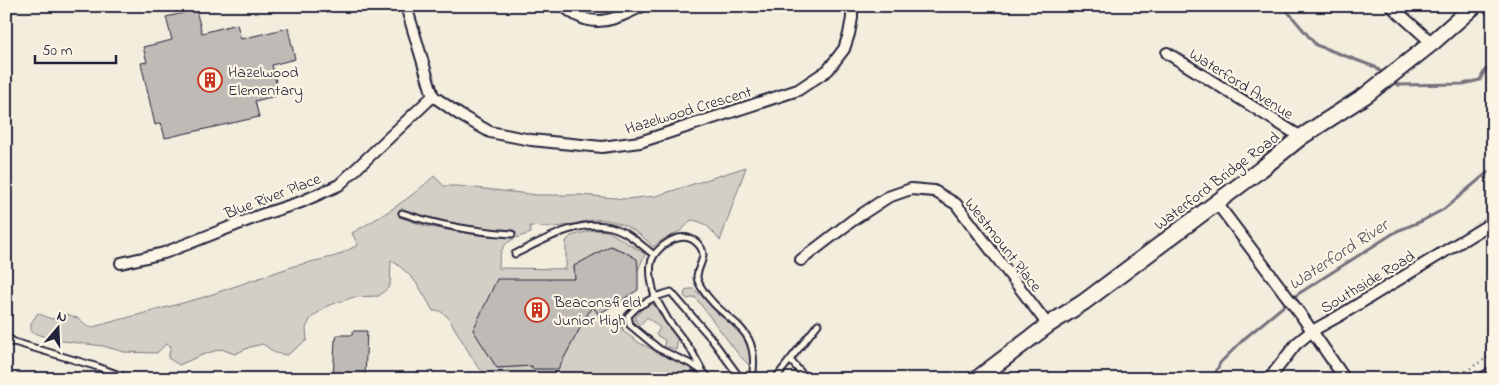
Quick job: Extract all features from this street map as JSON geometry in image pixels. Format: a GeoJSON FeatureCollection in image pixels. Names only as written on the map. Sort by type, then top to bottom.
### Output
{"type":"FeatureCollection","features":[{"type":"Feature","properties":{"kind":"main road","name":"Waterford Bridge Road"},"geometry":{"type":"LineString","coordinates":[[977,379],[1048,325],[1084,302],[1301,137],[1366,95],[1432,43],[1474,6]]}},
{"type":"Feature","properties":{"kind":"street"},"geometry":{"type":"LineString","coordinates":[[406,6],[433,96]]}},
{"type":"Feature","properties":{"kind":"street"},"geometry":{"type":"LineString","coordinates":[[564,6],[577,16],[608,21],[642,6]]}},
{"type":"Feature","properties":{"kind":"street","name":"Hazelwood Crescent"},"geometry":{"type":"LineString","coordinates":[[433,96],[460,115],[490,132],[531,140],[602,147],[640,142],[798,90],[828,70],[844,49],[852,18],[852,6]]}},
{"type":"Feature","properties":{"kind":"street"},"geometry":{"type":"LineString","coordinates":[[1391,6],[1432,43]]}},
{"type":"Feature","properties":{"kind":"street","name":"Waterford Avenue"},"geometry":{"type":"LineString","coordinates":[[1167,53],[1301,137]]}},
{"type":"Feature","properties":{"kind":"street","name":"Blue River Place"},"geometry":{"type":"LineString","coordinates":[[121,264],[164,253],[301,202],[338,185],[433,96]]}},
{"type":"Feature","properties":{"kind":"street","name":"Westmount Place"},"geometry":{"type":"LineString","coordinates":[[801,260],[853,220],[888,197],[911,189],[934,191],[956,204],[1048,325]]}},
{"type":"Feature","properties":{"kind":"street"},"geometry":{"type":"LineString","coordinates":[[1216,202],[1278,284],[1345,379]]}},
{"type":"Feature","properties":{"kind":"street","name":"Southside Road"},"geometry":{"type":"LineString","coordinates":[[1269,379],[1296,344],[1312,331],[1493,222]]}},
{"type":"Feature","properties":{"kind":"street"},"geometry":{"type":"LineString","coordinates":[[1482,379],[1493,372]]}},
{"type":"Feature","properties":{"kind":"lane"},"geometry":{"type":"LineString","coordinates":[[402,213],[430,223],[512,234]]}},
{"type":"Feature","properties":{"kind":"lane"},"geometry":{"type":"LineString","coordinates":[[516,254],[556,235],[588,226],[612,227],[654,255]]}},
{"type":"Feature","properties":{"kind":"lane"},"geometry":{"type":"LineString","coordinates":[[703,372],[691,350],[668,320],[655,297],[651,278],[650,264],[654,255],[675,238],[686,237],[696,242],[701,249],[704,259],[697,277],[700,285],[706,295],[738,323],[747,336],[754,351],[755,366],[752,379]]}},
{"type":"Feature","properties":{"kind":"lane"},"geometry":{"type":"LineString","coordinates":[[710,379],[692,365],[659,348],[630,325],[628,316],[637,307],[655,297],[671,292],[710,337],[741,379]]}},
{"type":"Feature","properties":{"kind":"lane"},"geometry":{"type":"LineString","coordinates":[[776,379],[818,324]]}},
{"type":"Feature","properties":{"kind":"lane"},"geometry":{"type":"LineString","coordinates":[[6,336],[14,342],[98,367],[130,379]]}},
{"type":"Feature","properties":{"kind":"lane"},"geometry":{"type":"LineString","coordinates":[[6,343],[14,342]]}},
{"type":"Feature","properties":{"kind":"lane"},"geometry":{"type":"LineString","coordinates":[[790,360],[805,377],[804,379]]}},
{"type":"Feature","properties":{"kind":"path"},"geometry":{"type":"LineString","coordinates":[[1453,379],[1493,354]]}},
{"type":"Feature","properties":{"kind":"shaded area"},"geometry":{"type":"Polygon","coordinates":[[[746,167],[720,241],[704,224],[691,220],[682,230],[653,247],[633,230],[609,221],[592,220],[554,227],[530,226],[531,233],[516,238],[503,248],[499,260],[499,268],[566,269],[566,241],[571,236],[593,230],[608,231],[645,254],[638,270],[636,259],[610,246],[574,266],[575,279],[473,329],[497,368],[532,366],[532,369],[558,369],[592,306],[603,321],[605,320],[612,325],[619,323],[624,332],[641,344],[685,364],[701,379],[491,379],[477,366],[448,317],[440,311],[433,311],[416,282],[391,260],[390,286],[379,296],[354,297],[327,306],[311,318],[306,328],[307,340],[287,355],[275,353],[263,344],[250,347],[235,354],[221,349],[179,365],[168,358],[171,346],[166,344],[157,353],[124,352],[103,346],[55,340],[31,332],[31,323],[38,313],[52,319],[67,314],[79,319],[89,328],[201,298],[294,266],[336,256],[358,245],[352,233],[395,207],[434,176],[444,186],[538,195],[581,195],[626,199],[656,196],[746,167]],[[402,211],[399,217],[429,227],[485,236],[508,237],[512,232],[435,221],[402,211]]]}},
{"type":"Feature","properties":{"kind":"shaded area"},"geometry":{"type":"Polygon","coordinates":[[[694,289],[740,333],[750,355],[750,366],[739,355],[695,297],[688,299],[685,297],[686,290],[694,289]]]}},
{"type":"Feature","properties":{"kind":"shaded area"},"geometry":{"type":"Polygon","coordinates":[[[646,305],[657,306],[678,340],[676,341],[676,350],[668,347],[666,349],[664,346],[665,340],[656,335],[660,328],[647,317],[640,325],[636,322],[635,317],[646,305]]]}},
{"type":"Feature","properties":{"kind":"building","name":"Hazelwood Elementary"},"geometry":{"type":"Polygon","coordinates":[[[196,10],[202,33],[237,24],[241,39],[288,28],[295,59],[272,65],[279,95],[255,101],[259,117],[165,138],[161,123],[155,125],[141,63],[147,62],[143,47],[172,40],[166,17],[196,10]]]}},
{"type":"Feature","properties":{"kind":"building","name":"Beaconsfield Junior High"},"geometry":{"type":"Polygon","coordinates":[[[610,246],[637,259],[638,290],[599,314],[592,306],[558,369],[532,369],[532,366],[497,368],[473,330],[497,279],[575,279],[574,266],[610,246]]]}},
{"type":"Feature","properties":{"kind":"building"},"geometry":{"type":"Polygon","coordinates":[[[353,331],[367,331],[365,379],[333,379],[335,340],[337,335],[352,335],[353,331]]]}},
{"type":"Feature","properties":{"kind":"waterway"},"geometry":{"type":"LineString","coordinates":[[1283,6],[1316,45],[1375,67],[1385,75]]}},
{"type":"Feature","properties":{"kind":"waterway"},"geometry":{"type":"LineString","coordinates":[[1392,80],[1398,85],[1463,84],[1480,80],[1485,70],[1493,67]]}},
{"type":"Feature","properties":{"kind":"waterway","name":"Waterford River"},"geometry":{"type":"LineString","coordinates":[[1213,379],[1220,363],[1245,338],[1298,294],[1397,231],[1422,221],[1444,209],[1493,168]]}},
{"type":"Feature","properties":{"kind":"place","name":"Hazelwood Elementary"},"geometry":{"type":"Point","coordinates":[210,80]}},
{"type":"Feature","properties":{"kind":"place","name":"Beaconsfield Junior High"},"geometry":{"type":"Point","coordinates":[537,310]}}]}
